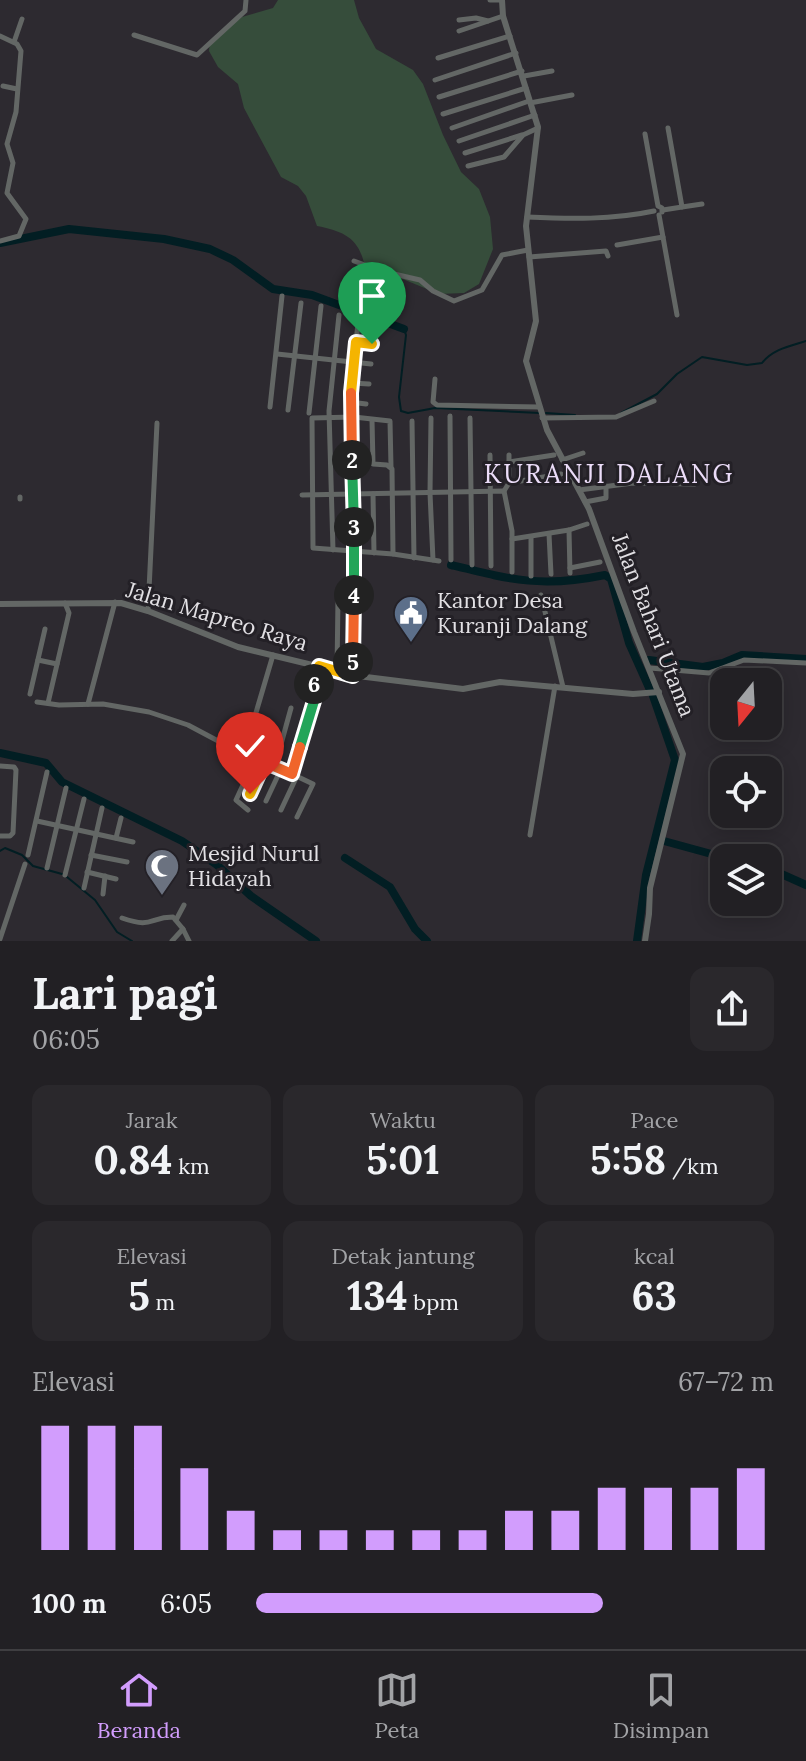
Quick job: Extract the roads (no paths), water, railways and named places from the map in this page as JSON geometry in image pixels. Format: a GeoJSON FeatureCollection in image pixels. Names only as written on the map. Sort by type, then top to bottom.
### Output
{"type":"FeatureCollection","features":[{"type":"Feature","properties":{"kind":"street"},"geometry":{"type":"LineString","coordinates":[[134,35],[197,55],[243,14],[246,0]]}},
{"type":"Feature","properties":{"kind":"street"},"geometry":{"type":"LineString","coordinates":[[465,153],[523,135],[538,127],[503,16],[502,0],[490,0]]}},
{"type":"Feature","properties":{"kind":"street"},"geometry":{"type":"LineString","coordinates":[[459,31],[503,16]]}},
{"type":"Feature","properties":{"kind":"street"},"geometry":{"type":"LineString","coordinates":[[459,20],[476,18],[489,21]]}},
{"type":"Feature","properties":{"kind":"street"},"geometry":{"type":"LineString","coordinates":[[14,42],[22,19]]}},
{"type":"Feature","properties":{"kind":"street"},"geometry":{"type":"LineString","coordinates":[[0,36],[14,42],[21,51],[16,112],[4,143],[13,163],[7,195],[26,219],[19,237],[21,246]]}},
{"type":"Feature","properties":{"kind":"street"},"geometry":{"type":"LineString","coordinates":[[438,58],[511,36]]}},
{"type":"Feature","properties":{"kind":"street"},"geometry":{"type":"LineString","coordinates":[[435,80],[517,53]]}},
{"type":"Feature","properties":{"kind":"street"},"geometry":{"type":"LineString","coordinates":[[439,97],[523,73],[552,71]]}},
{"type":"Feature","properties":{"kind":"street"},"geometry":{"type":"LineString","coordinates":[[3,86],[17,89]]}},
{"type":"Feature","properties":{"kind":"street"},"geometry":{"type":"LineString","coordinates":[[443,114],[526,88]]}},
{"type":"Feature","properties":{"kind":"street"},"geometry":{"type":"LineString","coordinates":[[452,128],[530,102],[572,95]]}},
{"type":"Feature","properties":{"kind":"street"},"geometry":{"type":"LineString","coordinates":[[459,141],[535,115]]}},
{"type":"Feature","properties":{"kind":"street","name":"Jalan Bahari Utama"},"geometry":{"type":"LineString","coordinates":[[538,127],[526,217],[536,321],[526,359],[541,413],[585,502],[683,756],[650,888],[645,941]]}},
{"type":"Feature","properties":{"kind":"street"},"geometry":{"type":"LineString","coordinates":[[668,128],[682,207]]}},
{"type":"Feature","properties":{"kind":"street"},"geometry":{"type":"LineString","coordinates":[[645,134],[677,315]]}},
{"type":"Feature","properties":{"kind":"street"},"geometry":{"type":"LineString","coordinates":[[468,166],[504,157],[523,135]]}},
{"type":"Feature","properties":{"kind":"street"},"geometry":{"type":"LineString","coordinates":[[526,217],[564,219],[636,215],[702,204]]}},
{"type":"Feature","properties":{"kind":"street"},"geometry":{"type":"LineString","coordinates":[[0,241],[19,237]]}},
{"type":"Feature","properties":{"kind":"street"},"geometry":{"type":"LineString","coordinates":[[617,245],[663,237]]}},
{"type":"Feature","properties":{"kind":"street"},"geometry":{"type":"LineString","coordinates":[[354,261],[420,280],[446,299],[457,301],[482,290],[502,255],[606,251],[608,256]]}},
{"type":"Feature","properties":{"kind":"street"},"geometry":{"type":"LineString","coordinates":[[270,407],[282,296]]}},
{"type":"Feature","properties":{"kind":"street"},"geometry":{"type":"LineString","coordinates":[[288,410],[301,303]]}},
{"type":"Feature","properties":{"kind":"street"},"geometry":{"type":"LineString","coordinates":[[309,413],[321,306]]}},
{"type":"Feature","properties":{"kind":"street"},"geometry":{"type":"LineString","coordinates":[[333,550],[330,417],[339,315]]}},
{"type":"Feature","properties":{"kind":"street"},"geometry":{"type":"LineString","coordinates":[[353,676],[350,402],[358,323],[376,324]]}},
{"type":"Feature","properties":{"kind":"street"},"geometry":{"type":"LineString","coordinates":[[356,342],[372,344]]}},
{"type":"Feature","properties":{"kind":"street"},"geometry":{"type":"LineString","coordinates":[[277,354],[371,364]]}},
{"type":"Feature","properties":{"kind":"street"},"geometry":{"type":"LineString","coordinates":[[435,379],[433,402],[437,405],[616,417],[654,401]]}},
{"type":"Feature","properties":{"kind":"street"},"geometry":{"type":"LineString","coordinates":[[352,383],[369,384]]}},
{"type":"Feature","properties":{"kind":"street"},"geometry":{"type":"LineString","coordinates":[[350,402],[366,404]]}},
{"type":"Feature","properties":{"kind":"street"},"geometry":{"type":"LineString","coordinates":[[450,416],[451,560]]}},
{"type":"Feature","properties":{"kind":"street"},"geometry":{"type":"LineString","coordinates":[[393,554],[390,421],[351,417],[312,419],[313,548],[393,554],[436,561],[430,493],[431,418]]}},
{"type":"Feature","properties":{"kind":"street"},"geometry":{"type":"LineString","coordinates":[[470,418],[472,565]]}},
{"type":"Feature","properties":{"kind":"street"},"geometry":{"type":"LineString","coordinates":[[372,420],[373,464],[391,467]]}},
{"type":"Feature","properties":{"kind":"street"},"geometry":{"type":"LineString","coordinates":[[412,421],[414,558]]}},
{"type":"Feature","properties":{"kind":"street"},"geometry":{"type":"LineString","coordinates":[[148,611],[157,423]]}},
{"type":"Feature","properties":{"kind":"street"},"geometry":{"type":"LineString","coordinates":[[562,460],[583,453]]}},
{"type":"Feature","properties":{"kind":"street"},"geometry":{"type":"LineString","coordinates":[[490,455],[491,566]]}},
{"type":"Feature","properties":{"kind":"street"},"geometry":{"type":"LineString","coordinates":[[512,572],[512,539],[504,491],[509,483],[509,458],[554,455]]}},
{"type":"Feature","properties":{"kind":"street"},"geometry":{"type":"LineString","coordinates":[[509,483],[561,474]]}},
{"type":"Feature","properties":{"kind":"street"},"geometry":{"type":"LineString","coordinates":[[578,491],[633,483],[695,484]]}},
{"type":"Feature","properties":{"kind":"street"},"geometry":{"type":"LineString","coordinates":[[585,502],[606,498],[606,486]]}},
{"type":"Feature","properties":{"kind":"street"},"geometry":{"type":"LineString","coordinates":[[302,495],[504,491]]}},
{"type":"Feature","properties":{"kind":"street"},"geometry":{"type":"LineString","coordinates":[[373,494],[374,553]]}},
{"type":"Feature","properties":{"kind":"street"},"geometry":{"type":"LineString","coordinates":[[512,539],[587,524]]}},
{"type":"Feature","properties":{"kind":"street"},"geometry":{"type":"LineString","coordinates":[[569,530],[570,571],[600,562]]}},
{"type":"Feature","properties":{"kind":"street"},"geometry":{"type":"LineString","coordinates":[[549,534],[551,574]]}},
{"type":"Feature","properties":{"kind":"street"},"geometry":{"type":"LineString","coordinates":[[531,537],[531,576]]}},
{"type":"Feature","properties":{"kind":"street"},"geometry":{"type":"LineString","coordinates":[[530,835],[559,687],[541,595]]}},
{"type":"Feature","properties":{"kind":"street"},"geometry":{"type":"LineString","coordinates":[[337,672],[338,598]]}},
{"type":"Feature","properties":{"kind":"street"},"geometry":{"type":"LineString","coordinates":[[48,703],[69,613],[64,602]]}},
{"type":"Feature","properties":{"kind":"street"},"geometry":{"type":"LineString","coordinates":[[88,704],[115,602]]}},
{"type":"Feature","properties":{"kind":"street","name":"Jalan Mapreo Raya"},"geometry":{"type":"LineString","coordinates":[[0,604],[115,602],[148,611],[238,647],[353,676],[463,689],[500,682],[633,694],[659,692]]}},
{"type":"Feature","properties":{"kind":"street"},"geometry":{"type":"LineString","coordinates":[[30,694],[45,629]]}},
{"type":"Feature","properties":{"kind":"street"},"geometry":{"type":"LineString","coordinates":[[245,750],[273,655]]}},
{"type":"Feature","properties":{"kind":"street"},"geometry":{"type":"LineString","coordinates":[[38,660],[57,664]]}},
{"type":"Feature","properties":{"kind":"street"},"geometry":{"type":"LineString","coordinates":[[650,668],[709,673],[740,660],[806,663]]}},
{"type":"Feature","properties":{"kind":"street"},"geometry":{"type":"LineString","coordinates":[[281,810],[317,691],[313,688],[319,666]]}},
{"type":"Feature","properties":{"kind":"street"},"geometry":{"type":"LineString","coordinates":[[37,702],[105,704],[159,715],[245,750],[255,759],[236,800],[248,810]]}},
{"type":"Feature","properties":{"kind":"street"},"geometry":{"type":"LineString","coordinates":[[266,801],[278,768],[291,708]]}},
{"type":"Feature","properties":{"kind":"street"},"geometry":{"type":"LineString","coordinates":[[250,794],[264,762],[313,784],[297,817]]}},
{"type":"Feature","properties":{"kind":"street"},"geometry":{"type":"LineString","coordinates":[[0,766],[14,767],[16,770],[13,833],[0,836]]}},
{"type":"Feature","properties":{"kind":"street"},"geometry":{"type":"LineString","coordinates":[[28,855],[47,772]]}},
{"type":"Feature","properties":{"kind":"street"},"geometry":{"type":"LineString","coordinates":[[47,868],[66,788]]}},
{"type":"Feature","properties":{"kind":"street"},"geometry":{"type":"LineString","coordinates":[[65,875],[84,799]]}},
{"type":"Feature","properties":{"kind":"street"},"geometry":{"type":"LineString","coordinates":[[84,888],[102,808]]}},
{"type":"Feature","properties":{"kind":"street"},"geometry":{"type":"LineString","coordinates":[[116,838],[121,818]]}},
{"type":"Feature","properties":{"kind":"street"},"geometry":{"type":"LineString","coordinates":[[37,821],[133,842]]}},
{"type":"Feature","properties":{"kind":"street"},"geometry":{"type":"LineString","coordinates":[[91,855],[127,862]]}},
{"type":"Feature","properties":{"kind":"street"},"geometry":{"type":"LineString","coordinates":[[0,939],[25,864]]}},
{"type":"Feature","properties":{"kind":"street"},"geometry":{"type":"LineString","coordinates":[[87,872],[116,879]]}},
{"type":"Feature","properties":{"kind":"street"},"geometry":{"type":"LineString","coordinates":[[103,894],[105,876]]}},
{"type":"Feature","properties":{"kind":"street"},"geometry":{"type":"LineString","coordinates":[[176,920],[184,905]]}},
{"type":"Feature","properties":{"kind":"street"},"geometry":{"type":"LineString","coordinates":[[157,921],[160,912]]}},
{"type":"Feature","properties":{"kind":"street"},"geometry":{"type":"LineString","coordinates":[[122,918],[142,924],[169,916],[176,920],[189,941]]}},
{"type":"Feature","properties":{"kind":"street"},"geometry":{"type":"LineString","coordinates":[[172,941],[182,930]]}},
{"type":"Feature","properties":{"kind":"waterway"},"geometry":{"type":"LineString","coordinates":[[0,243],[69,229],[164,239],[210,249],[233,260],[273,289],[312,295],[404,329]]}},
{"type":"Feature","properties":{"kind":"waterway"},"geometry":{"type":"LineString","coordinates":[[404,329],[406,335],[399,397],[401,411],[408,413],[435,408],[540,413]]}},
{"type":"Feature","properties":{"kind":"waterway"},"geometry":{"type":"LineString","coordinates":[[621,413],[657,394],[677,374],[702,357],[747,365],[762,363],[777,351],[806,341]]}},
{"type":"Feature","properties":{"kind":"waterway"},"geometry":{"type":"LineString","coordinates":[[546,413],[575,415]]}},
{"type":"Feature","properties":{"kind":"waterway"},"geometry":{"type":"LineString","coordinates":[[451,565],[492,575],[545,582],[605,575],[611,579],[629,643],[651,692]]}},
{"type":"Feature","properties":{"kind":"waterway"},"geometry":{"type":"LineString","coordinates":[[649,660],[703,667],[742,655],[806,659]]}},
{"type":"Feature","properties":{"kind":"waterway"},"geometry":{"type":"LineString","coordinates":[[637,941],[646,875],[675,760],[653,696]]}},
{"type":"Feature","properties":{"kind":"waterway"},"geometry":{"type":"LineString","coordinates":[[0,753],[46,763],[62,782],[182,841],[217,865],[251,896],[316,941]]}},
{"type":"Feature","properties":{"kind":"waterway"},"geometry":{"type":"LineString","coordinates":[[664,841],[710,854]]}},
{"type":"Feature","properties":{"kind":"waterway"},"geometry":{"type":"LineString","coordinates":[[0,851],[5,848],[22,855],[33,866],[62,874]]}},
{"type":"Feature","properties":{"kind":"waterway"},"geometry":{"type":"LineString","coordinates":[[345,858],[390,887],[415,929],[427,941]]}},
{"type":"Feature","properties":{"kind":"waterway"},"geometry":{"type":"LineString","coordinates":[[782,874],[806,885]]}},
{"type":"Feature","properties":{"kind":"waterway"},"geometry":{"type":"LineString","coordinates":[[67,877],[95,900],[117,932],[132,941]]}},
{"type":"Feature","properties":{"kind":"place","name":"Kantor Desa Kuranji Dalang"},"geometry":{"type":"Point","coordinates":[411,644]}},
{"type":"Feature","properties":{"kind":"place","name":"Mesjid Nurul Hidayah"},"geometry":{"type":"Point","coordinates":[162,897]}},
{"type":"Feature","properties":{"kind":"district","name":"KURANJI DALANG"},"geometry":{"type":"Point","coordinates":[609,473]}}]}
